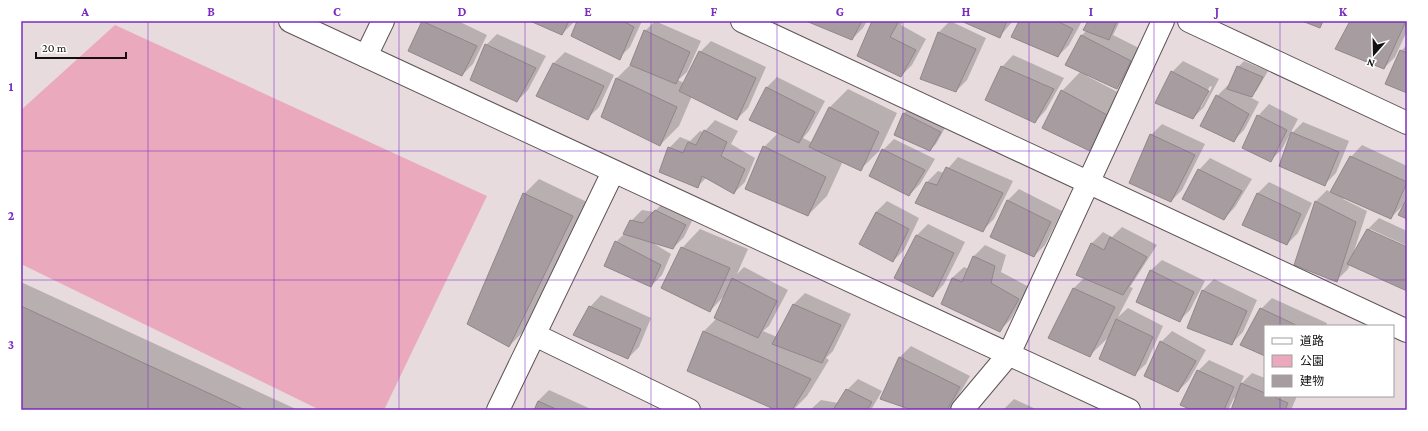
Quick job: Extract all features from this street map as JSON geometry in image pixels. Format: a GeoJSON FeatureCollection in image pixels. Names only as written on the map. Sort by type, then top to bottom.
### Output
{"type":"FeatureCollection","features":[{"type":"Feature","properties":{"kind":"street"},"geometry":{"type":"LineString","coordinates":[[290,21],[1129,410]]}},
{"type":"Feature","properties":{"kind":"street"},"geometry":{"type":"LineString","coordinates":[[366,56],[383,21]]}},
{"type":"Feature","properties":{"kind":"street"},"geometry":{"type":"LineString","coordinates":[[742,21],[1407,331]]}},
{"type":"Feature","properties":{"kind":"street"},"geometry":{"type":"LineString","coordinates":[[962,410],[1008,354],[1164,21]]}},
{"type":"Feature","properties":{"kind":"street"},"geometry":{"type":"LineString","coordinates":[[1189,21],[1407,123]]}},
{"type":"Feature","properties":{"kind":"street"},"geometry":{"type":"LineString","coordinates":[[498,410],[613,172]]}},
{"type":"Feature","properties":{"kind":"street"},"geometry":{"type":"LineString","coordinates":[[535,335],[688,410]]}},
{"type":"Feature","properties":{"kind":"green space"},"geometry":{"type":"Polygon","coordinates":[[[115,25],[487,196],[384,410],[320,410],[21,264],[21,110],[115,25]]]}},
{"type":"Feature","properties":{"kind":"building"},"geometry":{"type":"Polygon","coordinates":[[[422,21],[477,46],[462,76],[408,51],[422,21]]]}},
{"type":"Feature","properties":{"kind":"building"},"geometry":{"type":"Polygon","coordinates":[[[530,21],[569,21],[562,35],[530,21]]]}},
{"type":"Feature","properties":{"kind":"building"},"geometry":{"type":"Polygon","coordinates":[[[577,21],[623,21],[634,27],[620,60],[571,36],[577,21]]]}},
{"type":"Feature","properties":{"kind":"building"},"geometry":{"type":"Polygon","coordinates":[[[806,21],[862,21],[852,40],[806,21]]]}},
{"type":"Feature","properties":{"kind":"building"},"geometry":{"type":"Polygon","coordinates":[[[872,21],[899,21],[890,37],[916,50],[901,77],[857,56],[872,21]]]}},
{"type":"Feature","properties":{"kind":"building"},"geometry":{"type":"Polygon","coordinates":[[[961,21],[1007,21],[1000,38],[961,21]]]}},
{"type":"Feature","properties":{"kind":"building"},"geometry":{"type":"Polygon","coordinates":[[[1019,21],[1057,21],[1073,29],[1058,57],[1011,37],[1019,21]]]}},
{"type":"Feature","properties":{"kind":"building"},"geometry":{"type":"Polygon","coordinates":[[[1088,21],[1117,21],[1109,40],[1083,30],[1088,21]]]}},
{"type":"Feature","properties":{"kind":"building"},"geometry":{"type":"Polygon","coordinates":[[[1302,21],[1323,21],[1320,28],[1302,21]]]}},
{"type":"Feature","properties":{"kind":"building"},"geometry":{"type":"Polygon","coordinates":[[[1350,21],[1406,21],[1384,69],[1335,49],[1350,21]]]}},
{"type":"Feature","properties":{"kind":"building"},"geometry":{"type":"Polygon","coordinates":[[[644,30],[690,52],[676,84],[630,65],[644,30]]]}},
{"type":"Feature","properties":{"kind":"building"},"geometry":{"type":"Polygon","coordinates":[[[938,32],[976,49],[956,92],[920,79],[938,32]]]}},
{"type":"Feature","properties":{"kind":"building"},"geometry":{"type":"Polygon","coordinates":[[[1081,35],[1131,61],[1117,89],[1065,65],[1081,35]]]}},
{"type":"Feature","properties":{"kind":"building"},"geometry":{"type":"Polygon","coordinates":[[[485,44],[536,68],[517,102],[470,80],[485,44]]]}},
{"type":"Feature","properties":{"kind":"building"},"geometry":{"type":"Polygon","coordinates":[[[1400,50],[1407,53],[1407,93],[1385,84],[1400,50]]]}},
{"type":"Feature","properties":{"kind":"building"},"geometry":{"type":"Polygon","coordinates":[[[699,51],[756,78],[737,120],[679,91],[699,51]]]}},
{"type":"Feature","properties":{"kind":"building"},"geometry":{"type":"Polygon","coordinates":[[[553,63],[604,86],[588,120],[536,96],[553,63]]]}},
{"type":"Feature","properties":{"kind":"building"},"geometry":{"type":"Polygon","coordinates":[[[1001,66],[1054,89],[1035,123],[985,100],[1001,66]]]}},
{"type":"Feature","properties":{"kind":"building"},"geometry":{"type":"Polygon","coordinates":[[[1237,66],[1263,77],[1252,97],[1227,89],[1237,66]]]}},
{"type":"Feature","properties":{"kind":"building"},"geometry":{"type":"Polygon","coordinates":[[[1171,71],[1209,91],[1193,119],[1155,103],[1171,71]]]}},
{"type":"Feature","properties":{"kind":"building"},"geometry":{"type":"Polygon","coordinates":[[[616,78],[677,107],[660,146],[601,117],[616,78]]]}},
{"type":"Feature","properties":{"kind":"building"},"geometry":{"type":"Polygon","coordinates":[[[766,87],[815,112],[799,143],[749,120],[766,87]]]}},
{"type":"Feature","properties":{"kind":"building"},"geometry":{"type":"Polygon","coordinates":[[[1061,90],[1109,116],[1092,152],[1042,128],[1061,90]]]}},
{"type":"Feature","properties":{"kind":"building"},"geometry":{"type":"Polygon","coordinates":[[[1216,95],[1249,114],[1234,142],[1200,126],[1216,95]]]}},
{"type":"Feature","properties":{"kind":"building"},"geometry":{"type":"Polygon","coordinates":[[[829,107],[879,132],[861,171],[809,147],[829,107]]]}},
{"type":"Feature","properties":{"kind":"building"},"geometry":{"type":"Polygon","coordinates":[[[903,113],[941,132],[930,151],[894,135],[903,113]]]}},
{"type":"Feature","properties":{"kind":"building"},"geometry":{"type":"Polygon","coordinates":[[[1257,115],[1287,130],[1271,162],[1242,148],[1257,115]]]}},
{"type":"Feature","properties":{"kind":"building"},"geometry":{"type":"Polygon","coordinates":[[[704,130],[727,142],[721,156],[745,169],[734,194],[702,176],[698,188],[659,172],[668,147],[683,153],[688,142],[696,145],[704,130]]]}},
{"type":"Feature","properties":{"kind":"building"},"geometry":{"type":"Polygon","coordinates":[[[1291,132],[1339,152],[1325,186],[1279,166],[1291,132]]]}},
{"type":"Feature","properties":{"kind":"building"},"geometry":{"type":"Polygon","coordinates":[[[1150,134],[1195,155],[1171,202],[1129,183],[1150,134]]]}},
{"type":"Feature","properties":{"kind":"building"},"geometry":{"type":"Polygon","coordinates":[[[763,146],[826,177],[808,216],[745,189],[763,146]]]}},
{"type":"Feature","properties":{"kind":"building"},"geometry":{"type":"Polygon","coordinates":[[[882,149],[925,170],[909,196],[869,176],[882,149]]]}},
{"type":"Feature","properties":{"kind":"building"},"geometry":{"type":"Polygon","coordinates":[[[1350,156],[1407,182],[1391,219],[1330,192],[1350,156]]]}},
{"type":"Feature","properties":{"kind":"building"},"geometry":{"type":"Polygon","coordinates":[[[946,167],[1003,193],[983,232],[915,203],[926,182],[937,185],[946,167]]]}},
{"type":"Feature","properties":{"kind":"building"},"geometry":{"type":"Polygon","coordinates":[[[1198,169],[1242,191],[1224,220],[1182,199],[1198,169]]]}},
{"type":"Feature","properties":{"kind":"building"},"geometry":{"type":"Polygon","coordinates":[[[523,193],[573,216],[509,347],[467,324],[523,193]]]}},
{"type":"Feature","properties":{"kind":"building"},"geometry":{"type":"Polygon","coordinates":[[[1257,193],[1301,214],[1287,245],[1242,225],[1257,193]]]}},
{"type":"Feature","properties":{"kind":"building"},"geometry":{"type":"Polygon","coordinates":[[[1407,198],[1407,219],[1398,215],[1407,198]]]}},
{"type":"Feature","properties":{"kind":"building"},"geometry":{"type":"Polygon","coordinates":[[[1007,200],[1051,222],[1034,257],[990,237],[1007,200]]]}},
{"type":"Feature","properties":{"kind":"building"},"geometry":{"type":"Polygon","coordinates":[[[1315,201],[1356,222],[1337,282],[1294,265],[1315,201]]]}},
{"type":"Feature","properties":{"kind":"building"},"geometry":{"type":"Polygon","coordinates":[[[655,210],[686,225],[673,249],[623,234],[630,220],[643,223],[655,210]]]}},
{"type":"Feature","properties":{"kind":"building"},"geometry":{"type":"Polygon","coordinates":[[[876,212],[909,229],[893,262],[859,244],[876,212]]]}},
{"type":"Feature","properties":{"kind":"building"},"geometry":{"type":"Polygon","coordinates":[[[1367,229],[1407,247],[1407,291],[1347,264],[1367,229]]]}},
{"type":"Feature","properties":{"kind":"building"},"geometry":{"type":"Polygon","coordinates":[[[916,235],[954,253],[933,297],[894,278],[916,235]]]}},
{"type":"Feature","properties":{"kind":"building"},"geometry":{"type":"Polygon","coordinates":[[[1110,237],[1147,257],[1123,295],[1076,275],[1091,243],[1104,250],[1110,237]]]}},
{"type":"Feature","properties":{"kind":"building"},"geometry":{"type":"Polygon","coordinates":[[[615,241],[661,265],[651,287],[604,266],[615,241]]]}},
{"type":"Feature","properties":{"kind":"building"},"geometry":{"type":"Polygon","coordinates":[[[681,247],[730,268],[710,312],[661,288],[681,247]]]}},
{"type":"Feature","properties":{"kind":"building"},"geometry":{"type":"Polygon","coordinates":[[[973,256],[995,266],[991,283],[1019,299],[1000,332],[941,304],[952,278],[962,282],[973,256]]]}},
{"type":"Feature","properties":{"kind":"building"},"geometry":{"type":"Polygon","coordinates":[[[1150,270],[1194,292],[1180,322],[1136,302],[1150,270]]]}},
{"type":"Feature","properties":{"kind":"building"},"geometry":{"type":"Polygon","coordinates":[[[732,278],[777,301],[758,338],[714,318],[732,278]]]}},
{"type":"Feature","properties":{"kind":"building"},"geometry":{"type":"Polygon","coordinates":[[[1073,288],[1115,307],[1090,357],[1048,338],[1073,288]]]}},
{"type":"Feature","properties":{"kind":"building"},"geometry":{"type":"Polygon","coordinates":[[[1202,290],[1247,311],[1232,345],[1187,328],[1202,290]]]}},
{"type":"Feature","properties":{"kind":"building"},"geometry":{"type":"Polygon","coordinates":[[[793,304],[841,325],[822,363],[772,344],[793,304]]]}},
{"type":"Feature","properties":{"kind":"building"},"geometry":{"type":"Polygon","coordinates":[[[21,306],[245,410],[21,410],[21,306]]]}},
{"type":"Feature","properties":{"kind":"building"},"geometry":{"type":"Polygon","coordinates":[[[589,306],[641,329],[628,359],[573,335],[589,306]]]}},
{"type":"Feature","properties":{"kind":"building"},"geometry":{"type":"Polygon","coordinates":[[[1260,308],[1296,325],[1264,325],[1264,356],[1240,345],[1260,308]]]}},
{"type":"Feature","properties":{"kind":"building"},"geometry":{"type":"Polygon","coordinates":[[[1116,319],[1153,337],[1135,376],[1099,359],[1116,319]]]}},
{"type":"Feature","properties":{"kind":"building"},"geometry":{"type":"Polygon","coordinates":[[[703,331],[811,379],[792,410],[776,410],[687,371],[703,331]]]}},
{"type":"Feature","properties":{"kind":"building"},"geometry":{"type":"Polygon","coordinates":[[[1160,341],[1196,361],[1178,392],[1144,376],[1160,341]]]}},
{"type":"Feature","properties":{"kind":"building"},"geometry":{"type":"Polygon","coordinates":[[[899,357],[960,387],[947,410],[912,410],[880,399],[899,357]]]}},
{"type":"Feature","properties":{"kind":"building"},"geometry":{"type":"Polygon","coordinates":[[[1197,370],[1234,387],[1224,410],[1192,410],[1180,405],[1197,370]]]}},
{"type":"Feature","properties":{"kind":"building"},"geometry":{"type":"Polygon","coordinates":[[[1241,383],[1264,393],[1264,397],[1274,397],[1288,403],[1285,410],[1231,410],[1241,383]]]}},
{"type":"Feature","properties":{"kind":"building"},"geometry":{"type":"Polygon","coordinates":[[[846,389],[872,402],[867,410],[833,410],[846,389]]]}},
{"type":"Feature","properties":{"kind":"building"},"geometry":{"type":"Polygon","coordinates":[[[538,401],[558,410],[534,410],[538,401]]]}}]}
